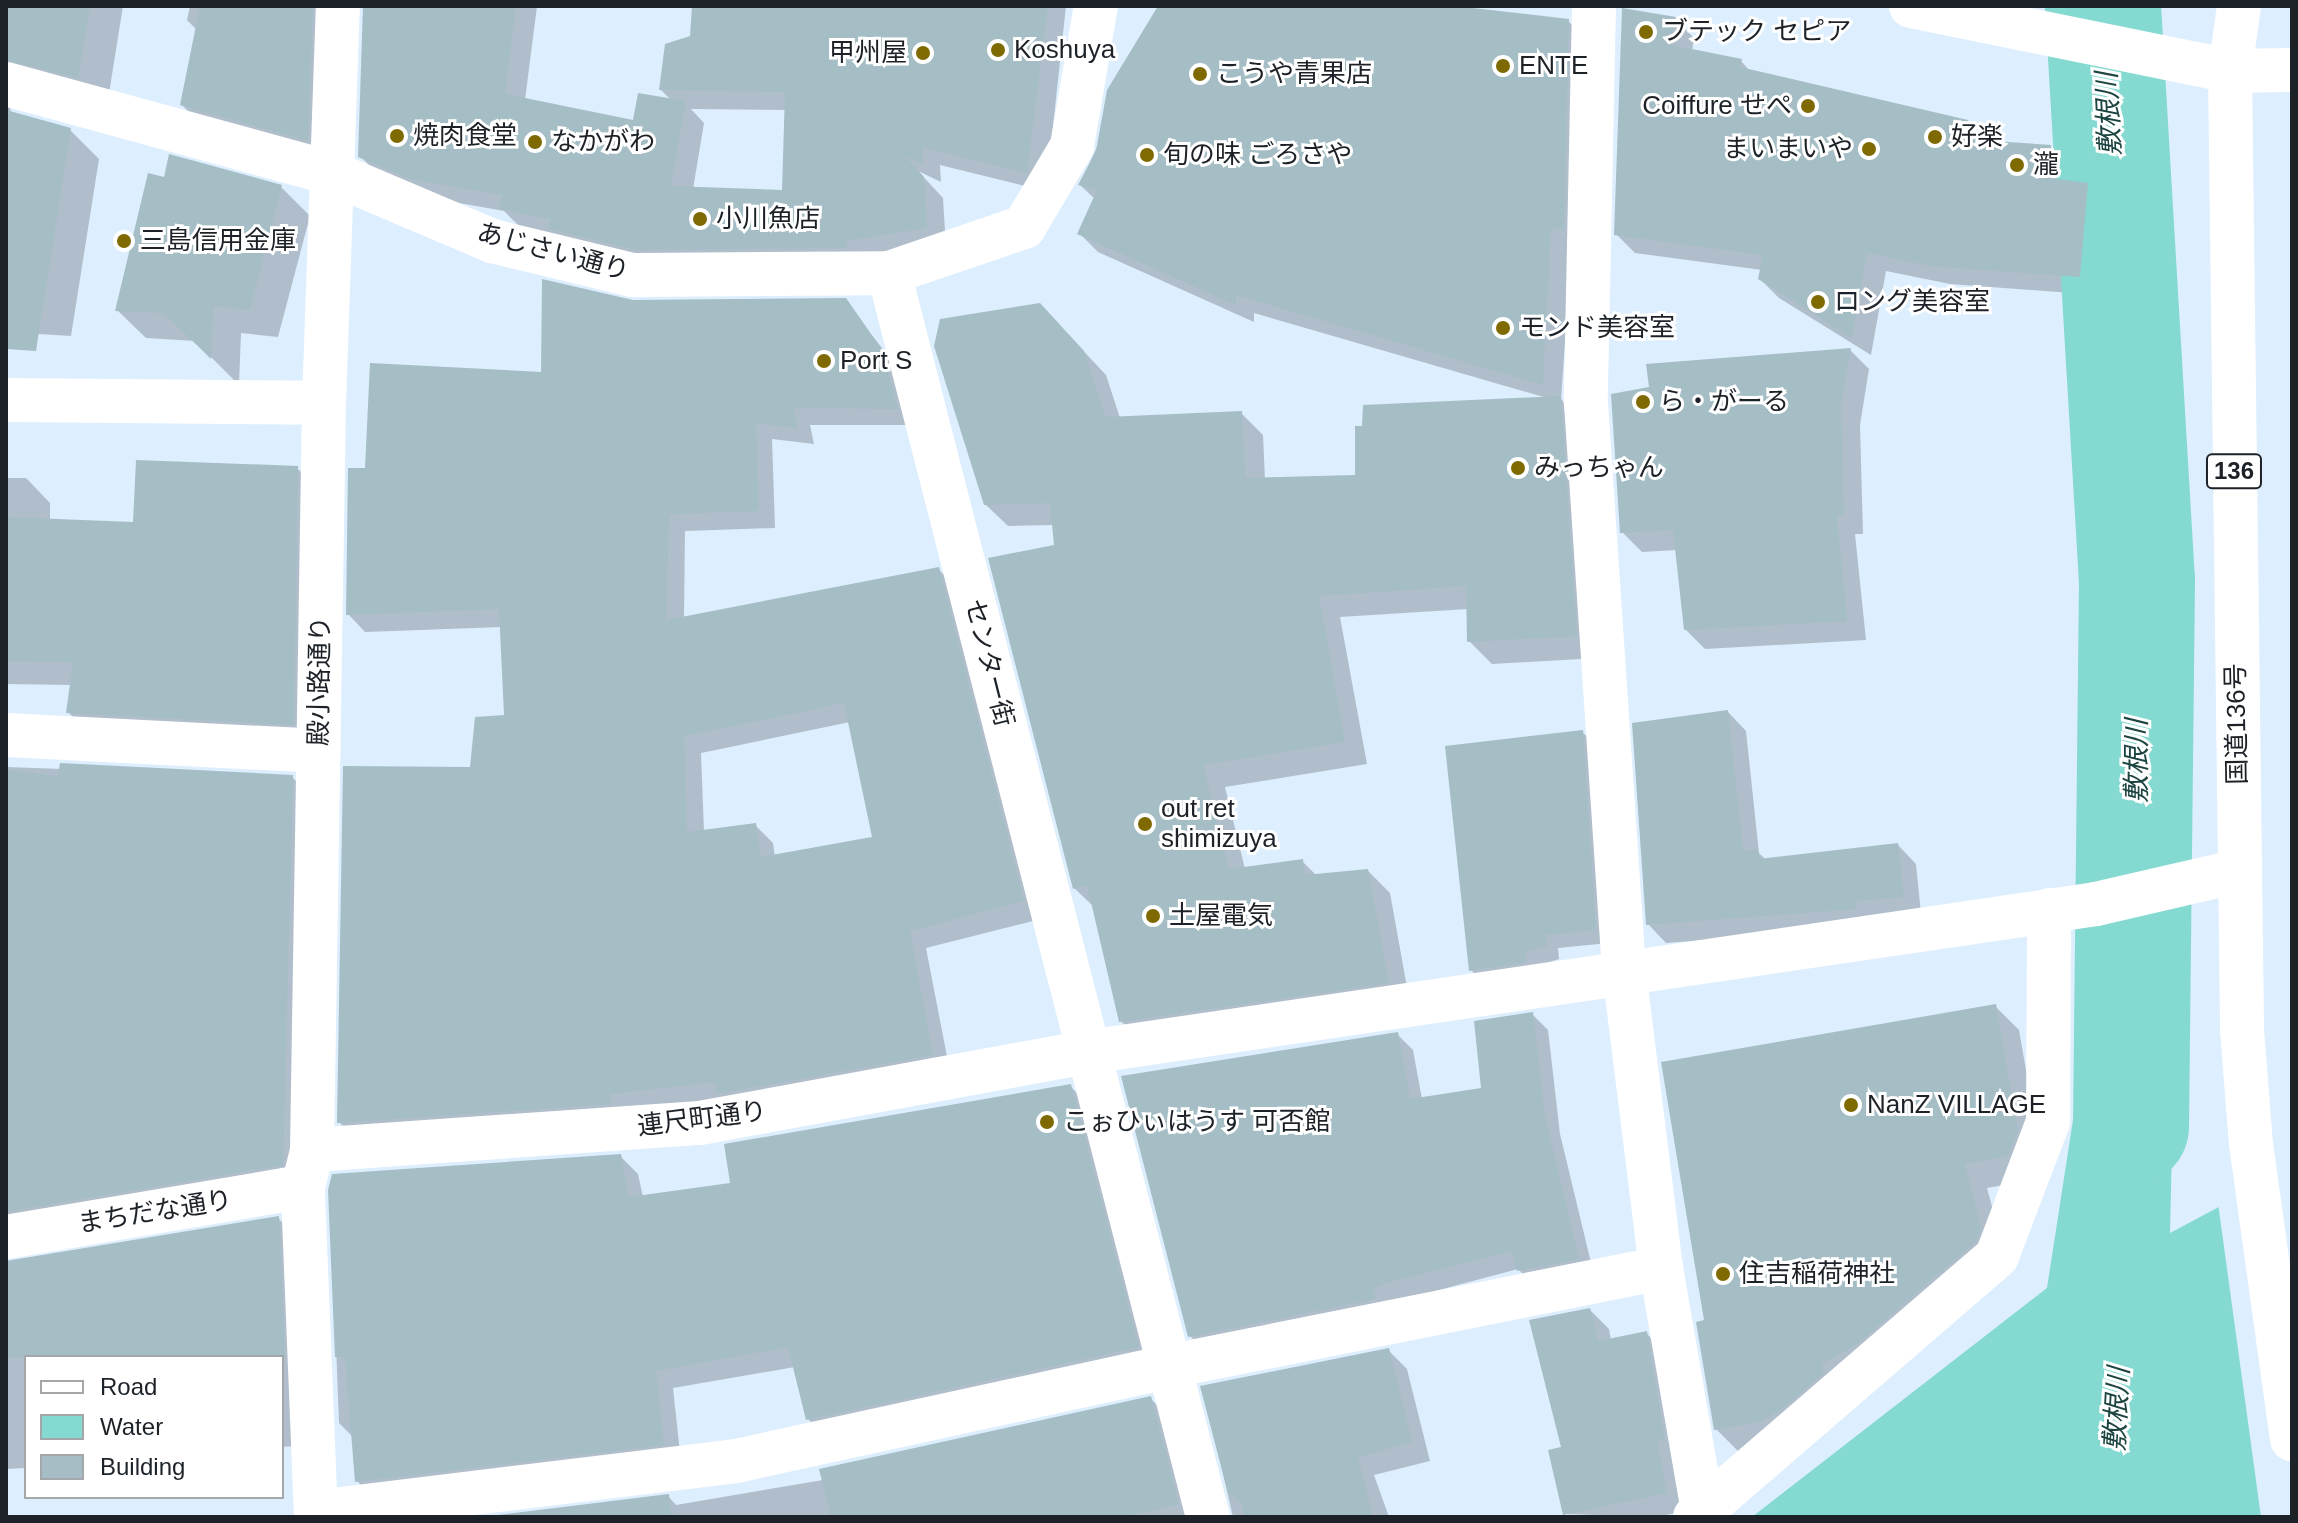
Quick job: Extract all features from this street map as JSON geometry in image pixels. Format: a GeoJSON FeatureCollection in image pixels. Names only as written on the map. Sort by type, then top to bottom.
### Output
{"type":"FeatureCollection","features":[{"type":"Feature","properties":{"kind":"main road","name":"殿小路通り"},"geometry":{"type":"LineString","coordinates":[[316,1514],[308,1168],[324,403],[338,6]]}},
{"type":"Feature","properties":{"kind":"main road","name":"あじさい通り"},"geometry":{"type":"LineString","coordinates":[[6,84],[332,173],[492,241],[633,275],[889,273],[1024,227],[1072,146],[1096,6]]}},
{"type":"Feature","properties":{"kind":"main road"},"geometry":{"type":"LineString","coordinates":[[1594,6],[1586,403],[1624,971],[1661,1268],[1699,1514]]}},
{"type":"Feature","properties":{"kind":"main road"},"geometry":{"type":"LineString","coordinates":[[1911,6],[2065,40],[2230,71],[2292,70]]}},
{"type":"Feature","properties":{"kind":"main road","name":"国道136号"},"geometry":{"type":"LineString","coordinates":[[2239,6],[2230,71],[2242,1030],[2251,1144],[2292,1439]]}},
{"type":"Feature","properties":{"kind":"main road","name":"センター街"},"geometry":{"type":"LineString","coordinates":[[889,273],[1208,1517]]}},
{"type":"Feature","properties":{"kind":"main road"},"geometry":{"type":"LineString","coordinates":[[6,400],[324,403]]}},
{"type":"Feature","properties":{"kind":"main road"},"geometry":{"type":"LineString","coordinates":[[6,735],[319,751]]}},
{"type":"Feature","properties":{"kind":"main road","name":"連尺町通り"},"geometry":{"type":"LineString","coordinates":[[308,1168],[700,1123],[1088,1052],[2096,904],[2187,887],[2239,871]]}},
{"type":"Feature","properties":{"kind":"main road"},"geometry":{"type":"LineString","coordinates":[[1699,1514],[1997,1256],[2048,1122],[2049,910]]}},
{"type":"Feature","properties":{"kind":"main road","name":"まちだな通り"},"geometry":{"type":"LineString","coordinates":[[6,1237],[308,1168]]}},
{"type":"Feature","properties":{"kind":"main road"},"geometry":{"type":"LineString","coordinates":[[316,1514],[736,1461],[1171,1366],[1661,1268]]}},
{"type":"Feature","properties":{"kind":"water"},"geometry":{"type":"Polygon","coordinates":[[[2097,965],[2176,970],[2170,1233],[2292,1168],[2292,1517],[1752,1517],[2047,1288],[2097,965]]]}},
{"type":"Feature","properties":{"kind":"pier"},"geometry":{"type":"Polygon","coordinates":[[[2292,1164],[2292,1517],[2261,1517],[2218,1203],[2292,1164]]]}},
{"type":"Feature","properties":{"kind":"building"},"geometry":{"type":"Polygon","coordinates":[[[6,6],[90,6],[78,78],[6,60],[6,6]]]}},
{"type":"Feature","properties":{"kind":"building"},"geometry":{"type":"Polygon","coordinates":[[[200,6],[313,6],[308,141],[180,105],[200,6]]]}},
{"type":"Feature","properties":{"kind":"building"},"geometry":{"type":"Polygon","coordinates":[[[363,6],[516,6],[505,94],[633,120],[638,93],[686,101],[671,186],[782,190],[785,92],[659,90],[665,44],[690,36],[692,6],[1048,6],[1027,173],[922,147],[923,164],[905,156],[924,177],[927,228],[847,241],[847,248],[636,250],[548,229],[550,219],[499,209],[502,195],[410,179],[358,157],[363,6]]]}},
{"type":"Feature","properties":{"kind":"building"},"geometry":{"type":"Polygon","coordinates":[[[1158,6],[1455,6],[1569,19],[1564,230],[1551,228],[1543,385],[1236,295],[1236,305],[1077,234],[1097,190],[1078,185],[1096,151],[1107,90],[1158,6]]]}},
{"type":"Feature","properties":{"kind":"building"},"geometry":{"type":"Polygon","coordinates":[[[1622,8],[1676,17],[1672,45],[1742,59],[1740,67],[1968,120],[1964,139],[2051,145],[2049,178],[2088,183],[2080,277],[1930,266],[1867,253],[1852,338],[1758,279],[1763,255],[1614,235],[1622,8]]]}},
{"type":"Feature","properties":{"kind":"building"},"geometry":{"type":"Polygon","coordinates":[[[6,110],[71,128],[36,351],[6,349],[6,110]]]}},
{"type":"Feature","properties":{"kind":"building"},"geometry":{"type":"Polygon","coordinates":[[[169,154],[282,185],[250,310],[213,306],[211,359],[164,313],[115,311],[148,173],[164,177],[169,154]]]}},
{"type":"Feature","properties":{"kind":"building"},"geometry":{"type":"Polygon","coordinates":[[[542,279],[633,300],[846,298],[883,351],[898,409],[793,408],[798,428],[756,423],[759,511],[669,514],[666,620],[939,567],[1024,901],[910,931],[933,1055],[717,1094],[715,1082],[610,1094],[612,1104],[337,1123],[343,766],[470,767],[475,717],[504,715],[499,609],[346,615],[348,468],[365,468],[370,363],[541,372],[542,279]],[[844,703],[684,736],[687,832],[756,823],[761,857],[872,837],[844,703]]]}},
{"type":"Feature","properties":{"kind":"building"},"geometry":{"type":"Polygon","coordinates":[[[1040,303],[1084,351],[1106,417],[1242,411],[1245,478],[1355,475],[1355,426],[1362,426],[1363,405],[1561,396],[1577,636],[1467,642],[1466,586],[1319,596],[1345,742],[1203,765],[1229,869],[1303,859],[1305,875],[1368,869],[1389,983],[1119,1022],[1087,885],[1073,889],[988,558],[1054,545],[1050,503],[984,505],[934,346],[940,319],[1040,303]]]}},
{"type":"Feature","properties":{"kind":"building"},"geometry":{"type":"Polygon","coordinates":[[[1851,348],[1841,404],[1844,515],[1837,515],[1847,621],[1684,630],[1673,530],[1620,533],[1611,394],[1649,387],[1646,364],[1851,348]]]}},
{"type":"Feature","properties":{"kind":"building"},"geometry":{"type":"Polygon","coordinates":[[[136,460],[298,466],[294,725],[66,713],[73,662],[6,661],[6,517],[133,522],[136,460]]]}},
{"type":"Feature","properties":{"kind":"building"},"geometry":{"type":"Polygon","coordinates":[[[1728,710],[1743,851],[1758,850],[1759,859],[1898,843],[1904,897],[1856,901],[1857,909],[1646,925],[1632,723],[1728,710]]]}},
{"type":"Feature","properties":{"kind":"building"},"geometry":{"type":"Polygon","coordinates":[[[1583,730],[1596,930],[1545,935],[1547,946],[1525,951],[1527,962],[1469,971],[1445,746],[1583,730]]]}},
{"type":"Feature","properties":{"kind":"building"},"geometry":{"type":"Polygon","coordinates":[[[60,763],[293,775],[283,1165],[6,1212],[6,770],[58,776],[60,763]]]}},
{"type":"Feature","properties":{"kind":"building"},"geometry":{"type":"Polygon","coordinates":[[[1996,1004],[2018,1131],[2008,1156],[1965,1164],[1981,1227],[1976,1241],[1856,1345],[1822,1364],[1824,1373],[1779,1411],[1760,1422],[1714,1430],[1696,1322],[1704,1320],[1661,1062],[1996,1004]]]}},
{"type":"Feature","properties":{"kind":"building"},"geometry":{"type":"Polygon","coordinates":[[[1533,1012],[1545,1116],[1579,1259],[1517,1271],[1512,1251],[1383,1284],[1374,1288],[1376,1299],[1188,1337],[1121,1076],[1398,1032],[1410,1099],[1481,1088],[1474,1021],[1533,1012]]]}},
{"type":"Feature","properties":{"kind":"building"},"geometry":{"type":"Polygon","coordinates":[[[1071,1084],[1139,1347],[806,1420],[788,1347],[656,1371],[664,1445],[355,1482],[345,1357],[335,1357],[328,1190],[332,1174],[621,1154],[629,1197],[730,1183],[724,1144],[1071,1084]]]}},
{"type":"Feature","properties":{"kind":"building"},"geometry":{"type":"Polygon","coordinates":[[[279,1216],[285,1357],[6,1357],[6,1261],[279,1216]]]}},
{"type":"Feature","properties":{"kind":"building"},"geometry":{"type":"Polygon","coordinates":[[[1590,1308],[1598,1341],[1647,1331],[1665,1439],[1657,1441],[1667,1493],[1563,1515],[1548,1450],[1561,1447],[1529,1320],[1590,1308]]]}},
{"type":"Feature","properties":{"kind":"building"},"geometry":{"type":"Polygon","coordinates":[[[1389,1348],[1412,1442],[1358,1457],[1373,1517],[1244,1517],[1241,1502],[1228,1493],[1200,1386],[1389,1348]]]}},
{"type":"Feature","properties":{"kind":"building"},"geometry":{"type":"Polygon","coordinates":[[[1151,1396],[1179,1504],[1124,1517],[831,1517],[819,1469],[1151,1396]]]}},
{"type":"Feature","properties":{"kind":"building"},"geometry":{"type":"Polygon","coordinates":[[[669,1494],[671,1517],[482,1517],[669,1494]]]}},
{"type":"Feature","properties":{"kind":"waterway","name":"敷根川"},"geometry":{"type":"LineString","coordinates":[[2103,6],[2137,581],[2131,1127]]}},
{"type":"Feature","properties":{"kind":"place","name":"ブテック セピア"},"geometry":{"type":"Point","coordinates":[1646,32]}},
{"type":"Feature","properties":{"kind":"place","name":"Koshuya"},"geometry":{"type":"Point","coordinates":[998,50]}},
{"type":"Feature","properties":{"kind":"place","name":"甲州屋"},"geometry":{"type":"Point","coordinates":[923,53]}},
{"type":"Feature","properties":{"kind":"place","name":"ENTE"},"geometry":{"type":"Point","coordinates":[1503,66]}},
{"type":"Feature","properties":{"kind":"place","name":"こうや青果店"},"geometry":{"type":"Point","coordinates":[1200,74]}},
{"type":"Feature","properties":{"kind":"place","name":"Coiffure せぺ"},"geometry":{"type":"Point","coordinates":[1808,106]}},
{"type":"Feature","properties":{"kind":"place","name":"焼肉食堂"},"geometry":{"type":"Point","coordinates":[397,136]}},
{"type":"Feature","properties":{"kind":"place","name":"好楽"},"geometry":{"type":"Point","coordinates":[1935,137]}},
{"type":"Feature","properties":{"kind":"place","name":"なかがわ"},"geometry":{"type":"Point","coordinates":[535,142]}},
{"type":"Feature","properties":{"kind":"place","name":"まいまいや"},"geometry":{"type":"Point","coordinates":[1869,149]}},
{"type":"Feature","properties":{"kind":"place","name":"旬の味 ごろさや"},"geometry":{"type":"Point","coordinates":[1147,155]}},
{"type":"Feature","properties":{"kind":"place","name":"瀧"},"geometry":{"type":"Point","coordinates":[2017,165]}},
{"type":"Feature","properties":{"kind":"place","name":"小川魚店"},"geometry":{"type":"Point","coordinates":[700,219]}},
{"type":"Feature","properties":{"kind":"place","name":"三島信用金庫"},"geometry":{"type":"Point","coordinates":[124,241]}},
{"type":"Feature","properties":{"kind":"place","name":"ロング美容室"},"geometry":{"type":"Point","coordinates":[1818,302]}},
{"type":"Feature","properties":{"kind":"place","name":"モンド美容室"},"geometry":{"type":"Point","coordinates":[1503,328]}},
{"type":"Feature","properties":{"kind":"place","name":"Port S"},"geometry":{"type":"Point","coordinates":[824,361]}},
{"type":"Feature","properties":{"kind":"place","name":"ら・がーる"},"geometry":{"type":"Point","coordinates":[1643,402]}},
{"type":"Feature","properties":{"kind":"place","name":"みっちゃん"},"geometry":{"type":"Point","coordinates":[1518,468]}},
{"type":"Feature","properties":{"kind":"place","name":"out ret shimizuya"},"geometry":{"type":"Point","coordinates":[1145,824]}},
{"type":"Feature","properties":{"kind":"place","name":"土屋電気"},"geometry":{"type":"Point","coordinates":[1153,916]}},
{"type":"Feature","properties":{"kind":"place","name":"NanZ VILLAGE"},"geometry":{"type":"Point","coordinates":[1851,1105]}},
{"type":"Feature","properties":{"kind":"place","name":"こぉひぃはうす 可否館"},"geometry":{"type":"Point","coordinates":[1047,1122]}},
{"type":"Feature","properties":{"kind":"place","name":"住吉稲荷神社"},"geometry":{"type":"Point","coordinates":[1723,1274]}}]}
